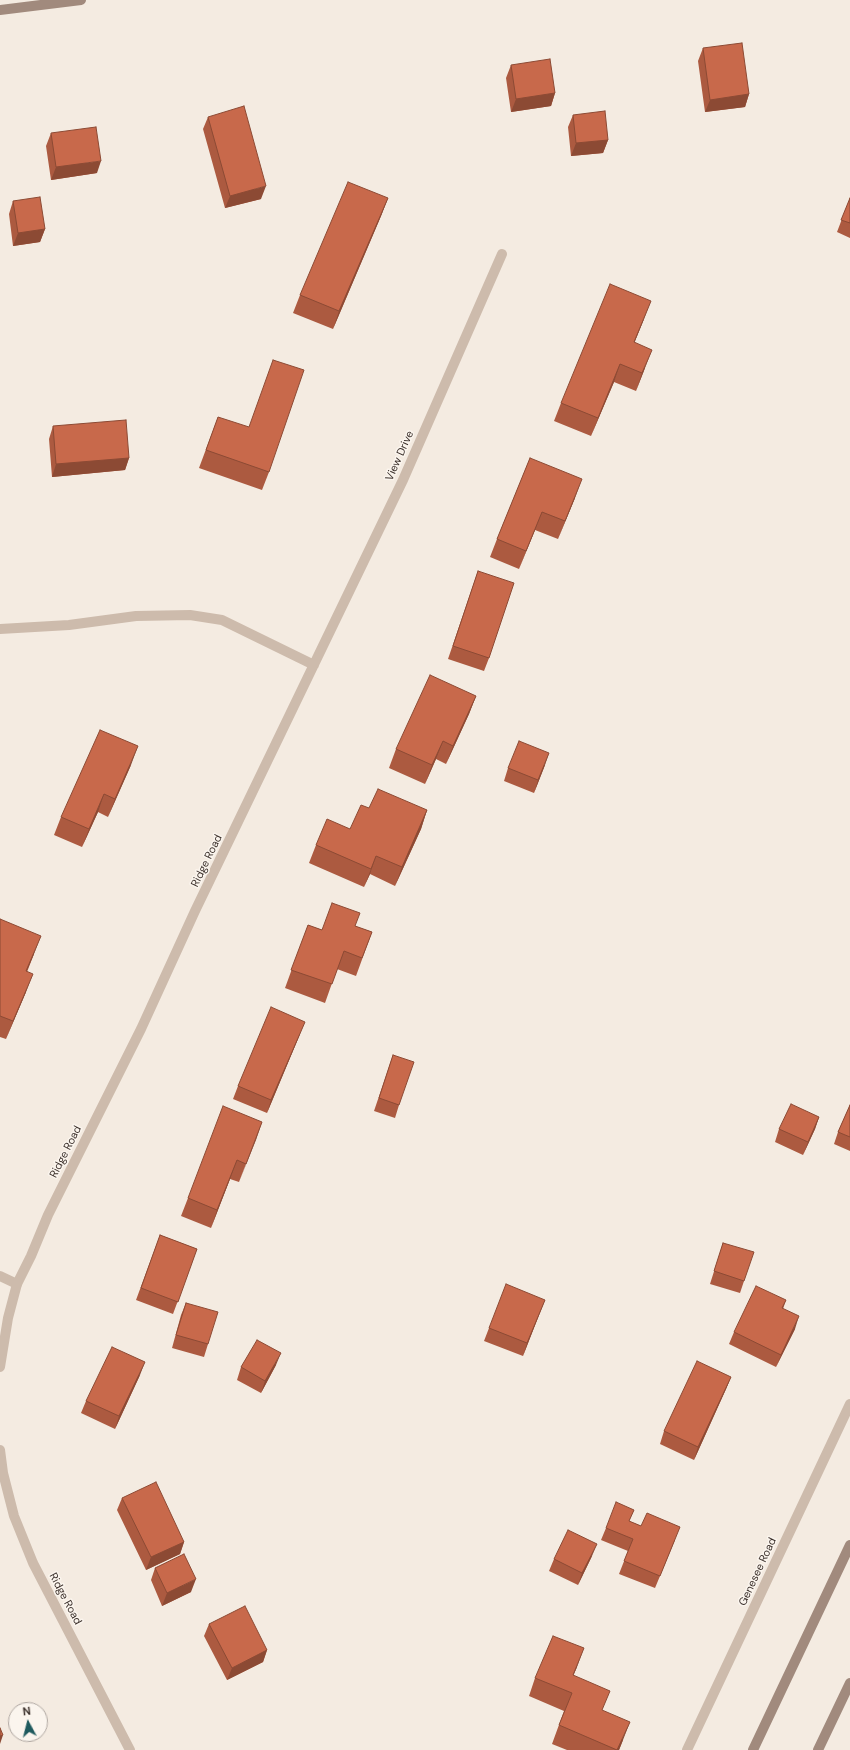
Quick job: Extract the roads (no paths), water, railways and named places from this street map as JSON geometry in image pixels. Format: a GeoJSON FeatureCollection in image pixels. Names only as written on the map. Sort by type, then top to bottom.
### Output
{"type":"FeatureCollection","features":[{"type":"Feature","properties":{"kind":"main road"},"geometry":{"type":"LineString","coordinates":[[0,10],[81,0]]}},
{"type":"Feature","properties":{"kind":"main road"},"geometry":{"type":"LineString","coordinates":[[753,1750],[850,1545]]}},
{"type":"Feature","properties":{"kind":"main road"},"geometry":{"type":"LineString","coordinates":[[818,1750],[850,1683]]}},
{"type":"Feature","properties":{"kind":"street","name":"View Drive"},"geometry":{"type":"LineString","coordinates":[[314,665],[403,480],[502,254]]}},
{"type":"Feature","properties":{"kind":"street"},"geometry":{"type":"LineString","coordinates":[[0,629],[69,625],[136,616],[190,615],[222,620],[314,665]]}},
{"type":"Feature","properties":{"kind":"street","name":"Ridge Road"},"geometry":{"type":"LineString","coordinates":[[0,1367],[8,1318],[17,1284],[31,1256],[48,1215],[141,1029],[195,911],[314,665]]}},
{"type":"Feature","properties":{"kind":"street"},"geometry":{"type":"LineString","coordinates":[[0,1276],[17,1284]]}},
{"type":"Feature","properties":{"kind":"street","name":"Genesee Road"},"geometry":{"type":"LineString","coordinates":[[687,1750],[850,1404]]}},
{"type":"Feature","properties":{"kind":"street","name":"Ridge Road"},"geometry":{"type":"LineString","coordinates":[[0,1450],[3,1473],[14,1516],[33,1563],[130,1750]]}}]}
